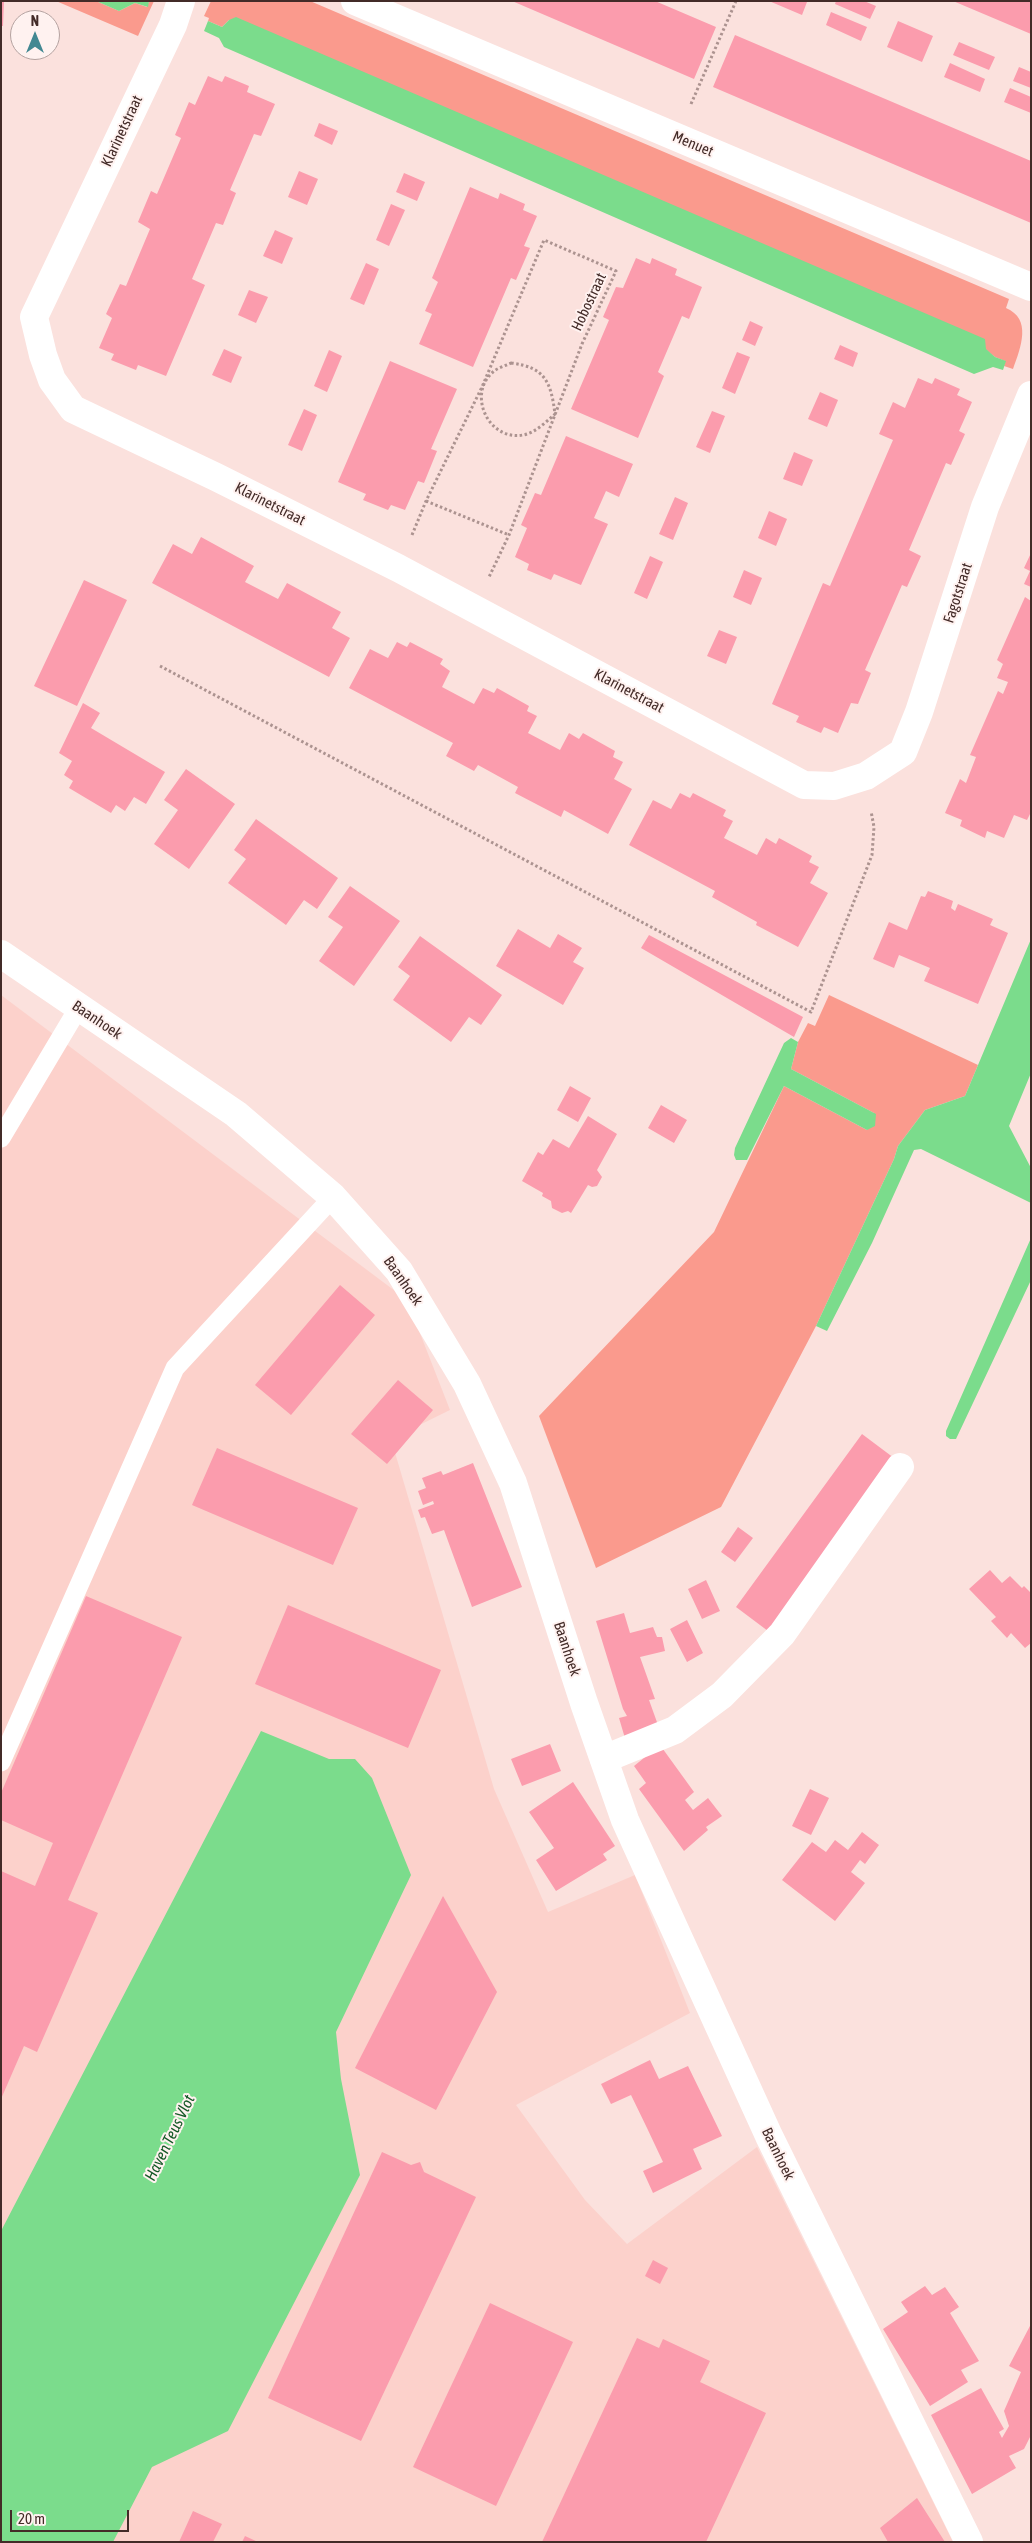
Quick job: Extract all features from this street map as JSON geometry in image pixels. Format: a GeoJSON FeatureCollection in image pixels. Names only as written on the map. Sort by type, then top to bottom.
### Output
{"type":"FeatureCollection","features":[{"type":"Feature","properties":{"kind":"street","name":"Klarinetstraat"},"geometry":{"type":"LineString","coordinates":[[181,1],[173,25],[34,317],[43,355],[52,380],[74,409],[216,477],[398,568],[804,785],[834,786],[866,776]]}},
{"type":"Feature","properties":{"kind":"street","name":"Menuet"},"geometry":{"type":"LineString","coordinates":[[355,1],[1031,287]]}},
{"type":"Feature","properties":{"kind":"street","name":"Fagotstraat"},"geometry":{"type":"LineString","coordinates":[[866,776],[903,752],[919,712],[986,506],[1031,395]]}},
{"type":"Feature","properties":{"kind":"street","name":"Baanhoek"},"geometry":{"type":"LineString","coordinates":[[1,954],[236,1114],[333,1197],[399,1271],[467,1384],[514,1483],[625,1820],[769,2136],[969,2542]]}},
{"type":"Feature","properties":{"kind":"street"},"geometry":{"type":"LineString","coordinates":[[604,1759],[675,1730],[722,1695],[782,1634],[900,1467]]}},
{"type":"Feature","properties":{"kind":"lane"},"geometry":{"type":"LineString","coordinates":[[1,1138],[79,1007]]}},
{"type":"Feature","properties":{"kind":"lane"},"geometry":{"type":"LineString","coordinates":[[1,1762],[176,1368],[333,1197]]}},
{"type":"Feature","properties":{"kind":"path"},"geometry":{"type":"LineString","coordinates":[[676,137],[736,1]]}},
{"type":"Feature","properties":{"kind":"path","name":"Hobostraat"},"geometry":{"type":"LineString","coordinates":[[398,568],[426,500],[482,387],[544,240],[616,271],[582,344],[509,535],[474,610]]}},
{"type":"Feature","properties":{"kind":"path"},"geometry":{"type":"LineString","coordinates":[[511,363],[530,365],[545,376],[553,394],[555,414],[539,428],[522,435],[504,433],[489,422],[481,406],[482,387],[493,371],[511,363]]}},
{"type":"Feature","properties":{"kind":"path"},"geometry":{"type":"LineString","coordinates":[[426,500],[509,535]]}},
{"type":"Feature","properties":{"kind":"path"},"geometry":{"type":"LineString","coordinates":[[160,666],[811,1012],[872,855],[874,827],[866,776]]}},
{"type":"Feature","properties":{"kind":"shaded area"},"geometry":{"type":"Polygon","coordinates":[[[56,1],[96,1],[119,11],[135,3],[147,7],[149,1],[154,1],[138,36],[56,1]]]}},
{"type":"Feature","properties":{"kind":"shaded area"},"geometry":{"type":"Polygon","coordinates":[[[211,1],[310,1],[1009,299],[1006,308],[1014,313],[1022,326],[1021,343],[1013,369],[1004,366],[1005,361],[995,357],[985,349],[229,20],[222,27],[208,21],[209,18],[204,16],[211,1]]]}},
{"type":"Feature","properties":{"kind":"shaded area"},"geometry":{"type":"Polygon","coordinates":[[[1,995],[407,1300],[450,1410],[391,1439],[494,1789],[548,1912],[635,1875],[690,2013],[516,2105],[585,2200],[627,2244],[757,2147],[953,2542],[1,2542],[1,995]]]}},
{"type":"Feature","properties":{"kind":"shaded area"},"geometry":{"type":"Polygon","coordinates":[[[829,995],[978,1065],[965,1096],[925,1110],[898,1146],[894,1159],[816,1326],[721,1507],[596,1568],[539,1416],[714,1232],[784,1086],[867,1130],[874,1113],[791,1069],[798,1042],[808,1023],[815,1026],[829,995]]]}},
{"type":"Feature","properties":{"kind":"water"},"geometry":{"type":"Polygon","coordinates":[[[96,1],[149,1],[148,7],[135,3],[119,11],[96,1]]]}},
{"type":"Feature","properties":{"kind":"water"},"geometry":{"type":"Polygon","coordinates":[[[236,17],[985,339],[986,349],[995,357],[1006,361],[1003,370],[993,367],[974,374],[224,47],[219,38],[204,31],[208,21],[222,27],[229,20],[236,17]]]}},
{"type":"Feature","properties":{"kind":"water"},"geometry":{"type":"Polygon","coordinates":[[[1031,939],[1031,1073],[1009,1126],[1031,1168],[1031,1203],[921,1149],[914,1150],[872,1243],[827,1331],[816,1326],[894,1159],[898,1146],[925,1110],[965,1096],[1031,939]]]}},
{"type":"Feature","properties":{"kind":"water"},"geometry":{"type":"Polygon","coordinates":[[[791,1038],[798,1042],[791,1069],[876,1114],[875,1126],[867,1130],[784,1086],[747,1160],[736,1160],[734,1155],[735,1148],[784,1043],[791,1038]]]}},
{"type":"Feature","properties":{"kind":"water"},"geometry":{"type":"Polygon","coordinates":[[[1031,1238],[1031,1280],[956,1439],[950,1439],[946,1436],[946,1431],[1031,1238]]]}},
{"type":"Feature","properties":{"kind":"water","name":"Haven Teus Vlot"},"geometry":{"type":"Polygon","coordinates":[[[261,1731],[329,1759],[355,1759],[372,1778],[411,1875],[336,2032],[341,2079],[360,2175],[228,2431],[152,2467],[113,2542],[1,2542],[1,2231],[261,1731]]]}},
{"type":"Feature","properties":{"kind":"building"},"geometry":{"type":"Polygon","coordinates":[[[1,1],[4,1],[3,26],[1,26],[1,1]]]}},
{"type":"Feature","properties":{"kind":"building"},"geometry":{"type":"Polygon","coordinates":[[[512,1],[655,1],[716,27],[694,79],[512,1]]]}},
{"type":"Feature","properties":{"kind":"building"},"geometry":{"type":"Polygon","coordinates":[[[769,1],[805,1],[807,2],[802,15],[769,1]]]}},
{"type":"Feature","properties":{"kind":"building"},"geometry":{"type":"Polygon","coordinates":[[[836,1],[864,1],[876,6],[870,19],[835,4],[836,1]]]}},
{"type":"Feature","properties":{"kind":"building"},"geometry":{"type":"Polygon","coordinates":[[[953,1],[1031,1],[1031,34],[953,1]]]}},
{"type":"Feature","properties":{"kind":"building"},"geometry":{"type":"Polygon","coordinates":[[[831,12],[867,27],[861,41],[826,25],[831,12]]]}},
{"type":"Feature","properties":{"kind":"building"},"geometry":{"type":"Polygon","coordinates":[[[898,21],[933,36],[922,62],[887,47],[898,21]]]}},
{"type":"Feature","properties":{"kind":"building"},"geometry":{"type":"Polygon","coordinates":[[[735,35],[1031,161],[1031,223],[713,87],[735,35]]]}},
{"type":"Feature","properties":{"kind":"building"},"geometry":{"type":"Polygon","coordinates":[[[959,42],[995,57],[989,70],[953,55],[959,42]]]}},
{"type":"Feature","properties":{"kind":"building"},"geometry":{"type":"Polygon","coordinates":[[[950,63],[985,79],[980,92],[944,77],[950,63]]]}},
{"type":"Feature","properties":{"kind":"building"},"geometry":{"type":"Polygon","coordinates":[[[1019,67],[1031,72],[1031,88],[1013,81],[1019,67]]]}},
{"type":"Feature","properties":{"kind":"building"},"geometry":{"type":"Polygon","coordinates":[[[208,76],[222,82],[225,76],[249,86],[247,92],[275,104],[261,136],[254,134],[230,190],[236,193],[223,225],[216,223],[192,279],[205,285],[166,376],[138,365],[136,370],[111,360],[114,354],[99,348],[112,318],[106,314],[120,284],[126,286],[150,229],[138,222],[151,191],[157,194],[181,138],[175,135],[189,102],[195,105],[208,76]]]}},
{"type":"Feature","properties":{"kind":"building"},"geometry":{"type":"Polygon","coordinates":[[[1010,88],[1031,97],[1031,113],[1004,102],[1010,88]]]}},
{"type":"Feature","properties":{"kind":"building"},"geometry":{"type":"Polygon","coordinates":[[[319,123],[338,131],[332,145],[314,136],[319,123]]]}},
{"type":"Feature","properties":{"kind":"building"},"geometry":{"type":"Polygon","coordinates":[[[299,171],[318,179],[307,205],[288,197],[299,171]]]}},
{"type":"Feature","properties":{"kind":"building"},"geometry":{"type":"Polygon","coordinates":[[[404,173],[425,182],[417,201],[396,192],[404,173]]]}},
{"type":"Feature","properties":{"kind":"building"},"geometry":{"type":"Polygon","coordinates":[[[470,187],[498,199],[500,193],[525,204],[523,210],[537,216],[524,246],[530,248],[516,280],[511,278],[473,367],[419,344],[432,314],[425,311],[438,282],[432,278],[470,187]]]}},
{"type":"Feature","properties":{"kind":"building"},"geometry":{"type":"Polygon","coordinates":[[[391,204],[405,210],[389,246],[376,240],[391,204]]]}},
{"type":"Feature","properties":{"kind":"building"},"geometry":{"type":"Polygon","coordinates":[[[275,230],[293,238],[282,264],[263,256],[275,230]]]}},
{"type":"Feature","properties":{"kind":"building"},"geometry":{"type":"Polygon","coordinates":[[[636,258],[650,264],[652,258],[677,269],[675,275],[702,287],[689,319],[682,316],[658,372],[664,376],[638,438],[571,409],[609,320],[603,317],[616,287],[623,288],[636,258]]]}},
{"type":"Feature","properties":{"kind":"building"},"geometry":{"type":"Polygon","coordinates":[[[366,263],[379,269],[364,305],[350,299],[366,263]]]}},
{"type":"Feature","properties":{"kind":"building"},"geometry":{"type":"Polygon","coordinates":[[[249,290],[268,297],[256,323],[238,315],[249,290]]]}},
{"type":"Feature","properties":{"kind":"building"},"geometry":{"type":"Polygon","coordinates":[[[750,321],[763,327],[755,346],[742,340],[750,321]]]}},
{"type":"Feature","properties":{"kind":"building"},"geometry":{"type":"Polygon","coordinates":[[[840,345],[858,353],[853,367],[834,359],[840,345]]]}},
{"type":"Feature","properties":{"kind":"building"},"geometry":{"type":"Polygon","coordinates":[[[224,349],[242,357],[231,383],[212,375],[224,349]]]}},
{"type":"Feature","properties":{"kind":"building"},"geometry":{"type":"Polygon","coordinates":[[[329,350],[342,356],[327,392],[314,386],[329,350]]]}},
{"type":"Feature","properties":{"kind":"building"},"geometry":{"type":"Polygon","coordinates":[[[737,352],[750,357],[735,394],[722,388],[737,352]]]}},
{"type":"Feature","properties":{"kind":"building"},"geometry":{"type":"Polygon","coordinates":[[[390,361],[457,389],[431,449],[437,451],[424,483],[418,481],[405,510],[391,505],[388,510],[363,500],[366,494],[338,482],[390,361]]]}},
{"type":"Feature","properties":{"kind":"building"},"geometry":{"type":"Polygon","coordinates":[[[918,378],[932,384],[935,378],[960,389],[957,395],[972,402],[959,431],[965,434],[951,465],[946,463],[909,550],[921,556],[907,587],[902,585],[865,670],[871,673],[858,704],[851,703],[838,733],[824,727],[821,733],[796,722],[799,716],[772,704],[823,583],[830,586],[893,440],[879,434],[893,402],[905,408],[918,378]]]}},
{"type":"Feature","properties":{"kind":"building"},"geometry":{"type":"Polygon","coordinates":[[[820,392],[838,400],[827,427],[808,419],[820,392]]]}},
{"type":"Feature","properties":{"kind":"building"},"geometry":{"type":"Polygon","coordinates":[[[304,409],[317,415],[302,451],[288,445],[304,409]]]}},
{"type":"Feature","properties":{"kind":"building"},"geometry":{"type":"Polygon","coordinates":[[[712,411],[725,416],[710,453],[696,447],[712,411]]]}},
{"type":"Feature","properties":{"kind":"building"},"geometry":{"type":"Polygon","coordinates":[[[566,436],[633,464],[619,497],[606,491],[594,518],[608,524],[581,585],[554,574],[551,580],[527,570],[529,564],[515,557],[527,528],[521,525],[535,493],[541,495],[566,436]]]}},
{"type":"Feature","properties":{"kind":"building"},"geometry":{"type":"Polygon","coordinates":[[[794,452],[813,460],[802,486],[783,479],[794,452]]]}},
{"type":"Feature","properties":{"kind":"building"},"geometry":{"type":"Polygon","coordinates":[[[675,497],[688,503],[673,540],[659,534],[675,497]]]}},
{"type":"Feature","properties":{"kind":"building"},"geometry":{"type":"Polygon","coordinates":[[[769,511],[787,519],[776,546],[758,538],[769,511]]]}},
{"type":"Feature","properties":{"kind":"building"},"geometry":{"type":"Polygon","coordinates":[[[201,537],[254,566],[245,582],[278,599],[287,583],[341,612],[332,628],[350,638],[329,677],[152,583],[173,544],[192,554],[201,537]]]}},
{"type":"Feature","properties":{"kind":"building"},"geometry":{"type":"Polygon","coordinates":[[[1031,553],[1031,587],[1024,584],[1030,571],[1024,568],[1031,553]]]}},
{"type":"Feature","properties":{"kind":"building"},"geometry":{"type":"Polygon","coordinates":[[[650,556],[663,562],[647,599],[634,593],[650,556]]]}},
{"type":"Feature","properties":{"kind":"building"},"geometry":{"type":"Polygon","coordinates":[[[744,570],[762,578],[751,605],[733,597],[744,570]]]}},
{"type":"Feature","properties":{"kind":"building"},"geometry":{"type":"Polygon","coordinates":[[[84,580],[127,600],[77,706],[34,686],[84,580]]]}},
{"type":"Feature","properties":{"kind":"building"},"geometry":{"type":"Polygon","coordinates":[[[1025,597],[1031,601],[1031,812],[1027,820],[1014,815],[1004,838],[987,831],[985,838],[960,826],[962,820],[945,813],[960,779],[966,783],[976,757],[970,755],[998,691],[1003,694],[1008,682],[997,678],[1003,664],[997,660],[1025,597]]]}},
{"type":"Feature","properties":{"kind":"building"},"geometry":{"type":"Polygon","coordinates":[[[719,630],[737,637],[726,664],[707,656],[719,630]]]}},
{"type":"Feature","properties":{"kind":"building"},"geometry":{"type":"Polygon","coordinates":[[[397,642],[407,647],[410,642],[443,659],[440,664],[450,671],[442,687],[474,704],[483,688],[494,693],[497,688],[529,706],[527,711],[537,716],[528,733],[560,750],[569,733],[579,739],[583,733],[615,751],[613,757],[623,762],[614,779],[632,789],[608,834],[564,810],[561,817],[515,793],[518,787],[478,765],[474,771],[446,756],[453,743],[349,688],[370,649],[388,658],[397,642]]]}},
{"type":"Feature","properties":{"kind":"building"},"geometry":{"type":"Polygon","coordinates":[[[83,703],[100,713],[91,728],[165,772],[146,804],[134,797],[125,811],[116,805],[111,813],[69,788],[73,781],[64,775],[72,761],[59,753],[83,703]]]}},
{"type":"Feature","properties":{"kind":"building"},"geometry":{"type":"Polygon","coordinates":[[[186,769],[235,804],[189,869],[154,844],[178,810],[164,800],[186,769]]]}},
{"type":"Feature","properties":{"kind":"building"},"geometry":{"type":"Polygon","coordinates":[[[680,793],[690,798],[693,793],[726,810],[723,816],[733,821],[724,838],[757,855],[766,838],[776,844],[779,838],[812,856],[809,862],[819,867],[810,883],[828,893],[798,947],[756,925],[757,922],[712,897],[715,891],[629,845],[653,800],[671,809],[680,793]]]}},
{"type":"Feature","properties":{"kind":"building"},"geometry":{"type":"Polygon","coordinates":[[[256,819],[338,878],[317,909],[304,900],[286,925],[228,883],[246,859],[234,850],[256,819]]]}},
{"type":"Feature","properties":{"kind":"building"},"geometry":{"type":"Polygon","coordinates":[[[350,886],[400,921],[354,986],[319,961],[343,927],[328,917],[350,886]]]}},
{"type":"Feature","properties":{"kind":"building"},"geometry":{"type":"Polygon","coordinates":[[[928,891],[953,901],[951,908],[955,911],[958,904],[993,919],[990,925],[1008,933],[978,1004],[924,981],[930,968],[899,955],[894,968],[873,959],[889,922],[907,930],[921,896],[925,897],[928,891]]]}},
{"type":"Feature","properties":{"kind":"building"},"geometry":{"type":"Polygon","coordinates":[[[518,929],[550,948],[558,934],[582,948],[573,962],[584,968],[563,1005],[496,966],[518,929]]]}},
{"type":"Feature","properties":{"kind":"building"},"geometry":{"type":"Polygon","coordinates":[[[649,935],[803,1017],[794,1037],[641,948],[649,935]]]}},
{"type":"Feature","properties":{"kind":"building"},"geometry":{"type":"Polygon","coordinates":[[[420,936],[502,995],[481,1025],[469,1017],[451,1042],[393,1000],[410,976],[398,967],[420,936]]]}},
{"type":"Feature","properties":{"kind":"building"},"geometry":{"type":"Polygon","coordinates":[[[570,1086],[591,1098],[578,1122],[557,1110],[570,1086]]]}},
{"type":"Feature","properties":{"kind":"building"},"geometry":{"type":"Polygon","coordinates":[[[661,1105],[687,1120],[674,1143],[648,1128],[661,1105]]]}},
{"type":"Feature","properties":{"kind":"building"},"geometry":{"type":"Polygon","coordinates":[[[588,1116],[617,1134],[597,1170],[602,1177],[597,1186],[592,1187],[588,1185],[571,1213],[568,1211],[562,1213],[552,1208],[551,1201],[542,1196],[543,1193],[522,1181],[538,1152],[543,1155],[553,1139],[569,1148],[588,1116]]]}},
{"type":"Feature","properties":{"kind":"building"},"geometry":{"type":"Polygon","coordinates":[[[340,1285],[375,1315],[291,1415],[255,1385],[340,1285]]]}},
{"type":"Feature","properties":{"kind":"building"},"geometry":{"type":"Polygon","coordinates":[[[398,1380],[433,1410],[387,1464],[351,1434],[398,1380]]]}},
{"type":"Feature","properties":{"kind":"building"},"geometry":{"type":"Polygon","coordinates":[[[862,1434],[894,1458],[768,1631],[736,1607],[862,1434]]]}},
{"type":"Feature","properties":{"kind":"building"},"geometry":{"type":"Polygon","coordinates":[[[217,1448],[358,1508],[333,1565],[192,1505],[217,1448]]]}},
{"type":"Feature","properties":{"kind":"building"},"geometry":{"type":"Polygon","coordinates":[[[473,1463],[522,1587],[472,1607],[444,1530],[432,1534],[425,1517],[421,1518],[418,1510],[434,1504],[433,1501],[423,1505],[418,1491],[426,1488],[422,1478],[441,1471],[443,1475],[473,1463]]]}},
{"type":"Feature","properties":{"kind":"building"},"geometry":{"type":"Polygon","coordinates":[[[738,1527],[753,1538],[735,1562],[721,1552],[738,1527]]]}},
{"type":"Feature","properties":{"kind":"building"},"geometry":{"type":"Polygon","coordinates":[[[990,1570],[1002,1583],[1010,1576],[1022,1588],[1024,1586],[1031,1593],[1031,1643],[1025,1648],[1011,1633],[1007,1638],[991,1621],[996,1617],[969,1589],[990,1570]]]}},
{"type":"Feature","properties":{"kind":"building"},"geometry":{"type":"Polygon","coordinates":[[[706,1580],[720,1611],[702,1619],[688,1589],[706,1580]]]}},
{"type":"Feature","properties":{"kind":"building"},"geometry":{"type":"Polygon","coordinates":[[[86,1596],[182,1637],[68,1900],[98,1913],[37,2052],[24,2046],[1,2099],[1,1871],[35,1886],[53,1843],[1,1820],[1,1793],[86,1596]]]}},
{"type":"Feature","properties":{"kind":"building"},"geometry":{"type":"Polygon","coordinates":[[[288,1605],[441,1670],[408,1748],[255,1684],[288,1605]]]}},
{"type":"Feature","properties":{"kind":"building"},"geometry":{"type":"Polygon","coordinates":[[[624,1613],[630,1633],[653,1627],[657,1637],[662,1637],[665,1651],[640,1657],[655,1699],[649,1700],[658,1725],[627,1745],[619,1718],[627,1716],[623,1709],[596,1621],[624,1613]]]}},
{"type":"Feature","properties":{"kind":"building"},"geometry":{"type":"Polygon","coordinates":[[[687,1620],[703,1653],[687,1662],[670,1629],[687,1620]]]}},
{"type":"Feature","properties":{"kind":"building"},"geometry":{"type":"Polygon","coordinates":[[[550,1744],[561,1771],[522,1786],[511,1759],[550,1744]]]}},
{"type":"Feature","properties":{"kind":"building"},"geometry":{"type":"Polygon","coordinates":[[[660,1745],[694,1792],[685,1800],[693,1810],[708,1798],[722,1816],[706,1827],[708,1830],[684,1851],[639,1789],[646,1783],[634,1766],[660,1745]]]}},
{"type":"Feature","properties":{"kind":"building"},"geometry":{"type":"Polygon","coordinates":[[[573,1782],[615,1846],[603,1854],[607,1860],[556,1891],[536,1860],[554,1848],[529,1812],[573,1782]]]}},
{"type":"Feature","properties":{"kind":"building"},"geometry":{"type":"Polygon","coordinates":[[[810,1789],[829,1798],[811,1835],[792,1826],[810,1789]]]}},
{"type":"Feature","properties":{"kind":"building"},"geometry":{"type":"Polygon","coordinates":[[[862,1832],[879,1845],[865,1864],[860,1860],[851,1872],[865,1883],[835,1921],[782,1880],[812,1842],[826,1852],[835,1840],[848,1850],[862,1832]]]}},
{"type":"Feature","properties":{"kind":"building"},"geometry":{"type":"Polygon","coordinates":[[[443,1896],[497,1992],[436,2110],[355,2068],[443,1896]]]}},
{"type":"Feature","properties":{"kind":"building"},"geometry":{"type":"Polygon","coordinates":[[[650,2060],[659,2079],[688,2066],[722,2136],[693,2149],[702,2169],[653,2193],[643,2171],[663,2162],[647,2128],[631,2095],[611,2104],[601,2084],[650,2060]]]}},
{"type":"Feature","properties":{"kind":"building"},"geometry":{"type":"Polygon","coordinates":[[[382,2152],[411,2165],[420,2162],[424,2172],[476,2197],[361,2441],[268,2398],[382,2152]]]}},
{"type":"Feature","properties":{"kind":"building"},"geometry":{"type":"Polygon","coordinates":[[[653,2260],[668,2268],[660,2284],[645,2276],[653,2260]]]}},
{"type":"Feature","properties":{"kind":"building"},"geometry":{"type":"Polygon","coordinates":[[[925,2286],[932,2295],[945,2287],[959,2307],[950,2313],[979,2361],[961,2370],[968,2382],[930,2406],[883,2329],[908,2312],[901,2302],[925,2286]]]}},
{"type":"Feature","properties":{"kind":"building"},"geometry":{"type":"Polygon","coordinates":[[[490,2303],[573,2342],[496,2506],[413,2467],[490,2303]]]}},
{"type":"Feature","properties":{"kind":"building"},"geometry":{"type":"Polygon","coordinates":[[[1031,2324],[1031,2435],[1024,2449],[1009,2456],[1016,2468],[972,2494],[931,2415],[981,2388],[1004,2429],[999,2432],[1002,2438],[1009,2426],[1004,2411],[1021,2372],[1009,2366],[1031,2324]]]}},
{"type":"Feature","properties":{"kind":"building"},"geometry":{"type":"Polygon","coordinates":[[[637,2338],[659,2348],[663,2339],[710,2361],[700,2382],[766,2413],[706,2542],[542,2542],[637,2338]]]}},
{"type":"Feature","properties":{"kind":"building"},"geometry":{"type":"Polygon","coordinates":[[[917,2498],[945,2542],[888,2542],[880,2528],[917,2498]]]}},
{"type":"Feature","properties":{"kind":"building"},"geometry":{"type":"Polygon","coordinates":[[[193,2511],[222,2524],[213,2542],[179,2542],[193,2511]]]}},
{"type":"Feature","properties":{"kind":"building"},"geometry":{"type":"Polygon","coordinates":[[[245,2536],[258,2542],[242,2542],[245,2536]]]}}]}
